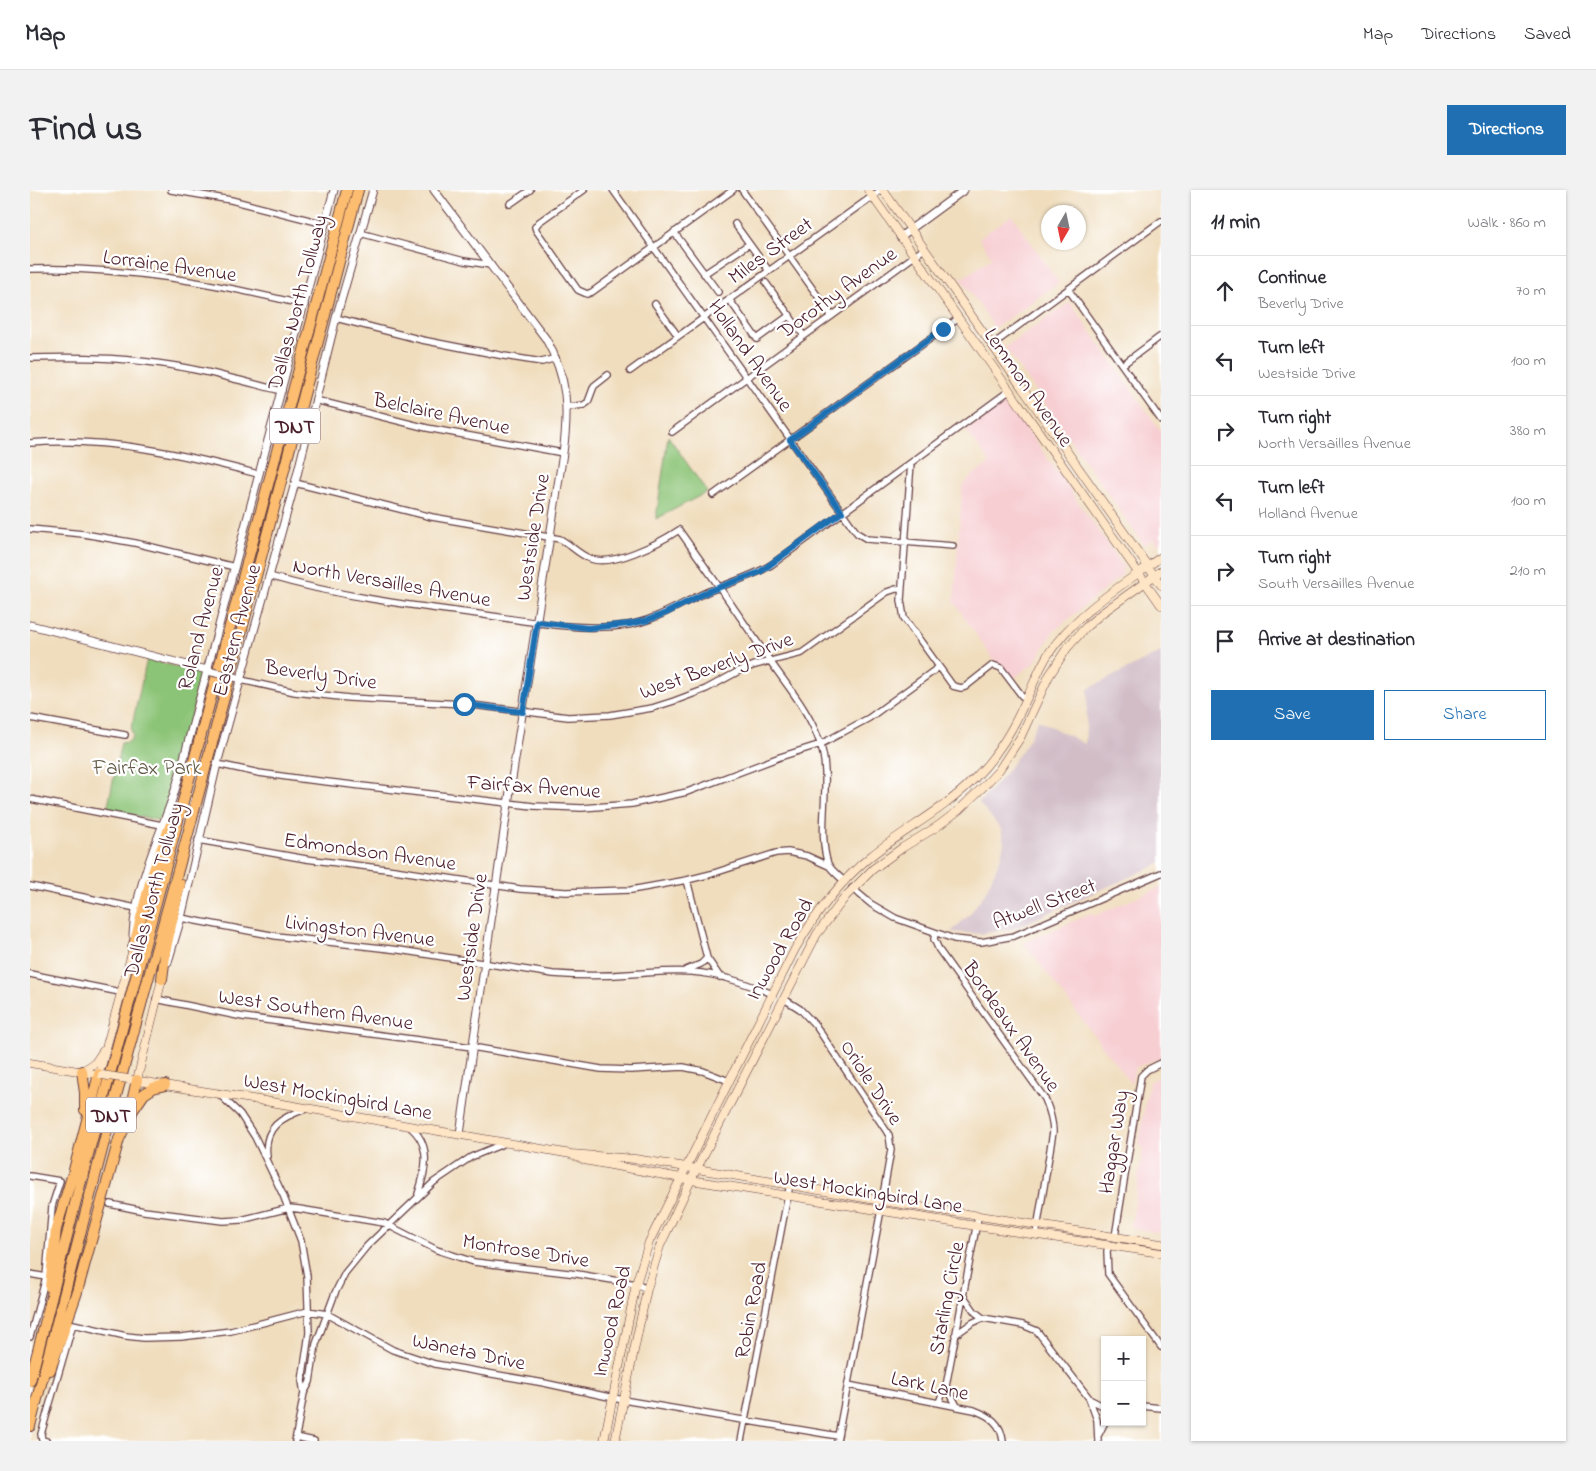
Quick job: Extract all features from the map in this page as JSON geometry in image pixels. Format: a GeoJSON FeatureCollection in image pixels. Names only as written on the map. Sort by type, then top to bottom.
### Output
{"type":"FeatureCollection","features":[{"type":"Feature","properties":{"kind":"highway","name":"Dallas North Tollway"},"geometry":{"type":"LineString","coordinates":[[30,1381],[76,1203],[84,1164],[103,1100],[347,190]]}},
{"type":"Feature","properties":{"kind":"highway","name":"Dallas North Tollway"},"geometry":{"type":"LineString","coordinates":[[30,1426],[116,1096],[189,830],[358,190]]}},
{"type":"Feature","properties":{"kind":"highway"},"geometry":{"type":"LineString","coordinates":[[133,949],[152,874],[187,785]]}},
{"type":"Feature","properties":{"kind":"highway"},"geometry":{"type":"LineString","coordinates":[[162,978],[189,830]]}},
{"type":"Feature","properties":{"kind":"highway"},"geometry":{"type":"LineString","coordinates":[[82,1071],[85,1093],[85,1126]]}},
{"type":"Feature","properties":{"kind":"highway"},"geometry":{"type":"LineString","coordinates":[[47,1315],[56,1229],[101,1074]]}},
{"type":"Feature","properties":{"kind":"highway"},"geometry":{"type":"LineString","coordinates":[[128,1120],[133,1080]]}},
{"type":"Feature","properties":{"kind":"highway"},"geometry":{"type":"LineString","coordinates":[[37,1401],[52,1366],[77,1292],[119,1139],[139,1100],[147,1091],[165,1085]]}},
{"type":"Feature","properties":{"kind":"main road","name":"Lemmon Avenue"},"geometry":{"type":"LineString","coordinates":[[882,190],[1149,566],[1158,573],[1161,584]]}},
{"type":"Feature","properties":{"kind":"main road","name":"Lemmon Avenue"},"geometry":{"type":"LineString","coordinates":[[870,193],[1161,605]]}},
{"type":"Feature","properties":{"kind":"main road"},"geometry":{"type":"LineString","coordinates":[[959,318],[968,312]]}},
{"type":"Feature","properties":{"kind":"main road"},"geometry":{"type":"LineString","coordinates":[[982,352],[992,345]]}},
{"type":"Feature","properties":{"kind":"main road"},"geometry":{"type":"LineString","coordinates":[[1009,391],[1020,384]]}},
{"type":"Feature","properties":{"kind":"main road"},"geometry":{"type":"LineString","coordinates":[[1076,484],[1086,477]]}},
{"type":"Feature","properties":{"kind":"main road"},"geometry":{"type":"LineString","coordinates":[[1099,516],[1108,509]]}},
{"type":"Feature","properties":{"kind":"main road","name":"Inwood Road"},"geometry":{"type":"LineString","coordinates":[[604,1441],[636,1284],[649,1242],[808,926],[844,881],[872,855],[933,814],[974,779],[996,753],[1012,729],[1042,665],[1058,641],[1086,613],[1161,557]]}},
{"type":"Feature","properties":{"kind":"main road","name":"Inwood Road"},"geometry":{"type":"LineString","coordinates":[[615,1441],[648,1289],[660,1246],[691,1180],[817,934],[852,888],[883,861],[938,826],[959,810],[984,786],[1006,760],[1020,738],[1053,669],[1067,648],[1102,613],[1158,573]]}},
{"type":"Feature","properties":{"kind":"main road"},"geometry":{"type":"LineString","coordinates":[[1058,641],[1067,648]]}},
{"type":"Feature","properties":{"kind":"main road"},"geometry":{"type":"LineString","coordinates":[[1026,701],[1035,709]]}},
{"type":"Feature","properties":{"kind":"main road"},"geometry":{"type":"LineString","coordinates":[[996,753],[1006,760]]}},
{"type":"Feature","properties":{"kind":"main road"},"geometry":{"type":"LineString","coordinates":[[852,888],[854,871]]}},
{"type":"Feature","properties":{"kind":"main road"},"geometry":{"type":"LineString","coordinates":[[844,881],[846,896]]}},
{"type":"Feature","properties":{"kind":"main road","name":"Roland Avenue"},"geometry":{"type":"LineString","coordinates":[[101,1074],[120,992],[133,949]]}},
{"type":"Feature","properties":{"kind":"main road","name":"Eastern Avenue"},"geometry":{"type":"LineString","coordinates":[[133,1080],[162,978]]}},
{"type":"Feature","properties":{"kind":"main road"},"geometry":{"type":"LineString","coordinates":[[773,994],[784,999]]}},
{"type":"Feature","properties":{"kind":"main road"},"geometry":{"type":"LineString","coordinates":[[82,1071],[95,1063],[107,1045]]}},
{"type":"Feature","properties":{"kind":"main road","name":"West Mockingbird Lane"},"geometry":{"type":"LineString","coordinates":[[30,1062],[571,1154],[591,1154],[687,1167],[882,1201],[1161,1244]]}},
{"type":"Feature","properties":{"kind":"main road","name":"West Mockingbird Lane"},"geometry":{"type":"LineString","coordinates":[[571,1154],[584,1160],[691,1180],[976,1226],[1161,1253]]}},
{"type":"Feature","properties":{"kind":"main road"},"geometry":{"type":"LineString","coordinates":[[881,1210],[882,1201]]}},
{"type":"Feature","properties":{"kind":"main road"},"geometry":{"type":"LineString","coordinates":[[1109,1246],[1115,1237]]}},
{"type":"Feature","properties":{"kind":"street"},"geometry":{"type":"LineString","coordinates":[[171,190],[231,200],[325,224]]}},
{"type":"Feature","properties":{"kind":"street","name":"Roland Avenue"},"geometry":{"type":"LineString","coordinates":[[133,949],[136,908],[148,864],[175,789],[209,671],[258,474],[282,391],[334,190]]}},
{"type":"Feature","properties":{"kind":"street","name":"Eastern Avenue"},"geometry":{"type":"LineString","coordinates":[[162,978],[180,918],[239,679],[295,483],[336,318],[373,190]]}},
{"type":"Feature","properties":{"kind":"street","name":"Westside Drive"},"geometry":{"type":"LineString","coordinates":[[434,190],[543,335],[556,358],[563,379],[567,407],[563,453],[508,804],[460,1134]]}},
{"type":"Feature","properties":{"kind":"street"},"geometry":{"type":"LineString","coordinates":[[510,204],[521,193],[530,190]]}},
{"type":"Feature","properties":{"kind":"street"},"geometry":{"type":"LineString","coordinates":[[584,190],[536,224],[536,230],[578,290],[587,294],[733,190]]}},
{"type":"Feature","properties":{"kind":"street","name":"Holland Avenue"},"geometry":{"type":"LineString","coordinates":[[613,190],[857,533],[867,539],[953,546]]}},
{"type":"Feature","properties":{"kind":"street"},"geometry":{"type":"LineString","coordinates":[[742,190],[832,316]]}},
{"type":"Feature","properties":{"kind":"street","name":"Miles Street"},"geometry":{"type":"LineString","coordinates":[[630,371],[769,271],[870,193],[882,190]]}},
{"type":"Feature","properties":{"kind":"street"},"geometry":{"type":"LineString","coordinates":[[900,237],[964,190]]}},
{"type":"Feature","properties":{"kind":"street"},"geometry":{"type":"LineString","coordinates":[[992,345],[1161,221]]}},
{"type":"Feature","properties":{"kind":"street"},"geometry":{"type":"LineString","coordinates":[[735,224],[769,271]]}},
{"type":"Feature","properties":{"kind":"street"},"geometry":{"type":"LineString","coordinates":[[360,232],[464,261],[490,265]]}},
{"type":"Feature","properties":{"kind":"street"},"geometry":{"type":"LineString","coordinates":[[674,232],[718,292]]}},
{"type":"Feature","properties":{"kind":"street","name":"Miles Street"},"geometry":{"type":"LineString","coordinates":[[704,274],[749,244]]}},
{"type":"Feature","properties":{"kind":"street","name":"Dorothy Avenue"},"geometry":{"type":"LineString","coordinates":[[672,432],[924,249]]}},
{"type":"Feature","properties":{"kind":"street","name":"Lorraine Avenue"},"geometry":{"type":"LineString","coordinates":[[30,269],[62,268],[128,272],[261,294],[305,305]]}},
{"type":"Feature","properties":{"kind":"street"},"geometry":{"type":"LineString","coordinates":[[766,283],[804,336]]}},
{"type":"Feature","properties":{"kind":"street"},"geometry":{"type":"LineString","coordinates":[[1068,289],[1161,420]]}},
{"type":"Feature","properties":{"kind":"street"},"geometry":{"type":"LineString","coordinates":[[729,299],[757,339],[790,315]]}},
{"type":"Feature","properties":{"kind":"street"},"geometry":{"type":"LineString","coordinates":[[655,304],[678,336]]}},
{"type":"Feature","properties":{"kind":"street"},"geometry":{"type":"LineString","coordinates":[[336,318],[422,340],[495,355],[542,362],[556,358]]}},
{"type":"Feature","properties":{"kind":"street"},"geometry":{"type":"LineString","coordinates":[[713,495],[959,318]]}},
{"type":"Feature","properties":{"kind":"street"},"geometry":{"type":"LineString","coordinates":[[1122,365],[1161,336]]}},
{"type":"Feature","properties":{"kind":"street"},"geometry":{"type":"LineString","coordinates":[[30,358],[95,357],[149,362],[200,371],[282,391]]}},
{"type":"Feature","properties":{"kind":"street"},"geometry":{"type":"LineString","coordinates":[[567,407],[584,405],[588,402],[594,386],[608,375]]}},
{"type":"Feature","properties":{"kind":"street","name":"North Versailles Avenue"},"geometry":{"type":"LineString","coordinates":[[269,576],[330,592],[364,598],[537,622],[588,628],[630,624],[666,613],[719,587],[760,572],[1009,391]]}},
{"type":"Feature","properties":{"kind":"street","name":"Belclaire Avenue"},"geometry":{"type":"LineString","coordinates":[[315,400],[426,428],[563,453]]}},
{"type":"Feature","properties":{"kind":"street"},"geometry":{"type":"LineString","coordinates":[[30,443],[84,442],[134,446],[192,456],[258,474]]}},
{"type":"Feature","properties":{"kind":"street"},"geometry":{"type":"LineString","coordinates":[[911,463],[901,588],[901,606],[904,618],[953,686],[961,688],[993,665],[997,665],[1026,701]]}},
{"type":"Feature","properties":{"kind":"street"},"geometry":{"type":"LineString","coordinates":[[295,483],[432,517],[550,537],[568,543],[589,559],[597,560],[625,556],[645,549],[679,530],[801,703],[815,728],[821,744],[824,767],[824,838],[829,866],[844,881]]}},
{"type":"Feature","properties":{"kind":"street"},"geometry":{"type":"LineString","coordinates":[[30,529],[84,534],[135,543],[235,567]]}},
{"type":"Feature","properties":{"kind":"street","name":"West Beverly Drive"},"geometry":{"type":"LineString","coordinates":[[523,712],[568,717],[610,715],[632,712],[674,701],[706,689],[739,672],[802,652],[887,592],[901,588]]}},
{"type":"Feature","properties":{"kind":"street","name":"Beverly Drive"},"geometry":{"type":"LineString","coordinates":[[30,626],[295,692],[464,704],[523,712]]}},
{"type":"Feature","properties":{"kind":"street","name":"Fairfax Avenue"},"geometry":{"type":"LineString","coordinates":[[217,764],[259,773],[302,779],[508,804],[582,808],[649,802],[687,792],[780,757],[821,744],[869,718],[939,668]]}},
{"type":"Feature","properties":{"kind":"street"},"geometry":{"type":"LineString","coordinates":[[30,718],[125,735]]}},
{"type":"Feature","properties":{"kind":"street"},"geometry":{"type":"LineString","coordinates":[[30,799],[162,825]]}},
{"type":"Feature","properties":{"kind":"street","name":"Edmondson Avenue"},"geometry":{"type":"LineString","coordinates":[[198,840],[306,859],[539,891],[593,892],[639,889],[687,880],[776,853],[788,852],[807,856],[829,866]]}},
{"type":"Feature","properties":{"kind":"street","name":"Atwell Street"},"geometry":{"type":"LineString","coordinates":[[936,934],[954,939],[981,942],[1014,936],[1161,874]]}},
{"type":"Feature","properties":{"kind":"street"},"geometry":{"type":"LineString","coordinates":[[687,880],[707,958],[720,977]]}},
{"type":"Feature","properties":{"kind":"street"},"geometry":{"type":"LineString","coordinates":[[30,886],[136,908]]}},
{"type":"Feature","properties":{"kind":"street"},"geometry":{"type":"LineString","coordinates":[[852,888],[883,912],[936,934]]}},
{"type":"Feature","properties":{"kind":"street","name":"Livingston Avenue"},"geometry":{"type":"LineString","coordinates":[[180,918],[276,936],[399,950],[528,971],[574,976],[682,972],[720,977],[773,994]]}},
{"type":"Feature","properties":{"kind":"street","name":"Bordeaux Avenue"},"geometry":{"type":"LineString","coordinates":[[936,934],[934,939],[939,950],[1045,1100],[1050,1110],[1053,1132],[1036,1235]]}},
{"type":"Feature","properties":{"kind":"street"},"geometry":{"type":"LineString","coordinates":[[682,972],[701,964],[707,958]]}},
{"type":"Feature","properties":{"kind":"street"},"geometry":{"type":"LineString","coordinates":[[30,974],[120,992]]}},
{"type":"Feature","properties":{"kind":"street","name":"West Southern Avenue"},"geometry":{"type":"LineString","coordinates":[[156,999],[243,1017],[472,1047],[600,1069],[632,1070],[682,1067],[703,1071],[729,1081]]}},
{"type":"Feature","properties":{"kind":"street","name":"Oriole Drive"},"geometry":{"type":"LineString","coordinates":[[784,999],[800,1009],[816,1026],[889,1135],[891,1150],[882,1201]]}},
{"type":"Feature","properties":{"kind":"street","name":"Haggar Way"},"geometry":{"type":"LineString","coordinates":[[1115,1237],[1139,1083],[1144,1072],[1161,1064]]}},
{"type":"Feature","properties":{"kind":"street"},"geometry":{"type":"LineString","coordinates":[[218,1093],[248,1125],[289,1208],[303,1248],[307,1276],[308,1311],[308,1343],[302,1381],[304,1393]]}},
{"type":"Feature","properties":{"kind":"street"},"geometry":{"type":"LineString","coordinates":[[268,1163],[266,1143],[272,1128],[281,1119],[308,1108]]}},
{"type":"Feature","properties":{"kind":"street"},"geometry":{"type":"LineString","coordinates":[[409,1125],[418,1134],[426,1153],[424,1177],[418,1196]]}},
{"type":"Feature","properties":{"kind":"street"},"geometry":{"type":"LineString","coordinates":[[314,1441],[296,1439],[304,1393],[310,1382],[316,1344],[334,1293],[345,1273],[368,1246],[434,1182],[471,1157],[507,1143]]}},
{"type":"Feature","properties":{"kind":"street"},"geometry":{"type":"LineString","coordinates":[[30,1176],[60,1181],[52,1206],[46,1277],[30,1337]]}},
{"type":"Feature","properties":{"kind":"street","name":"Robin Road"},"geometry":{"type":"LineString","coordinates":[[741,1441],[790,1184]]}},
{"type":"Feature","properties":{"kind":"street","name":"Montrose Drive"},"geometry":{"type":"LineString","coordinates":[[110,1204],[144,1211],[223,1221],[241,1220],[289,1208],[389,1225],[424,1245],[474,1262],[556,1270],[636,1284],[648,1289]]}},
{"type":"Feature","properties":{"kind":"street"},"geometry":{"type":"LineString","coordinates":[[838,1438],[881,1210]]}},
{"type":"Feature","properties":{"kind":"street","name":"Starling Circle"},"geometry":{"type":"LineString","coordinates":[[939,1402],[946,1386],[978,1216]]}},
{"type":"Feature","properties":{"kind":"street"},"geometry":{"type":"LineString","coordinates":[[1109,1246],[1107,1251],[1108,1274],[1161,1347]]}},
{"type":"Feature","properties":{"kind":"street"},"geometry":{"type":"LineString","coordinates":[[30,1274],[46,1277]]}},
{"type":"Feature","properties":{"kind":"street"},"geometry":{"type":"LineString","coordinates":[[963,1295],[974,1312],[983,1318],[1023,1325],[1037,1331],[1089,1398],[1097,1420],[1098,1438]]}},
{"type":"Feature","properties":{"kind":"street","name":"Waneta Drive"},"geometry":{"type":"LineString","coordinates":[[44,1440],[41,1434],[73,1324],[126,1336],[181,1338],[231,1331],[308,1311],[327,1314],[374,1341],[419,1360],[460,1370],[544,1383],[612,1398],[745,1420],[838,1438]]}},
{"type":"Feature","properties":{"kind":"street"},"geometry":{"type":"LineString","coordinates":[[955,1335],[972,1322],[983,1318]]}},
{"type":"Feature","properties":{"kind":"street","name":"Lark Lane"},"geometry":{"type":"LineString","coordinates":[[848,1385],[939,1402],[982,1413],[993,1419],[1000,1427],[1003,1441]]}},
{"type":"Feature","properties":{"kind":"street","name":"Starling Circle"},"geometry":{"type":"LineString","coordinates":[[946,1386],[958,1406]]}},
{"type":"Feature","properties":{"kind":"street"},"geometry":{"type":"LineString","coordinates":[[1089,1398],[1101,1405]]}},
{"type":"Feature","properties":{"kind":"street"},"geometry":{"type":"LineString","coordinates":[[1146,1406],[1161,1408]]}},
{"type":"Feature","properties":{"kind":"street"},"geometry":{"type":"LineString","coordinates":[[1098,1438],[1103,1426]]}},
{"type":"Feature","properties":{"kind":"shaded area"},"geometry":{"type":"Polygon","coordinates":[[[1012,215],[1059,283],[995,328],[961,279],[992,258],[979,238],[1012,215]]]}},
{"type":"Feature","properties":{"kind":"shaded area"},"geometry":{"type":"Polygon","coordinates":[[[1070,302],[1161,431],[1161,542],[1157,545],[1153,539],[1144,545],[1005,347],[1070,302]]]}},
{"type":"Feature","properties":{"kind":"shaded area"},"geometry":{"type":"Polygon","coordinates":[[[1007,401],[1124,567],[1121,570],[1123,574],[1053,632],[1035,662],[1013,679],[1001,665],[995,662],[954,602],[962,486],[971,476],[990,463],[966,430],[1007,401]]]}},
{"type":"Feature","properties":{"kind":"shaded area"},"geometry":{"type":"Polygon","coordinates":[[[1161,652],[1161,863],[1015,928],[981,934],[951,932],[970,914],[986,891],[1001,857],[1004,842],[1001,829],[979,803],[1004,775],[1027,743],[1038,720],[1085,744],[1088,689],[1161,652]]]}},
{"type":"Feature","properties":{"kind":"shaded area"},"geometry":{"type":"Polygon","coordinates":[[[1161,887],[1161,1057],[1135,1068],[1131,1084],[1024,943],[1092,913],[1094,916],[1161,887]]]}},
{"type":"Feature","properties":{"kind":"shaded area"},"geometry":{"type":"Polygon","coordinates":[[[1161,1076],[1161,1233],[1131,1228],[1143,1147],[1138,1146],[1149,1082],[1161,1076]]]}},
{"type":"Feature","properties":{"kind":"green space"},"geometry":{"type":"Polygon","coordinates":[[[668,436],[707,492],[656,519],[668,436]]]}},
{"type":"Feature","properties":{"kind":"green space","name":"Fairfax Park"},"geometry":{"type":"Polygon","coordinates":[[[147,659],[202,675],[163,815],[161,819],[157,820],[107,810],[121,743],[129,742],[133,736],[131,729],[147,659]]]}},
{"type":"Feature","properties":{"kind":"route"},"geometry":{"type":"LineString","coordinates":[[464,704],[523,712],[537,622],[588,628],[608,627],[648,620],[707,592],[760,572],[842,512],[790,440],[943,329]]}}]}
